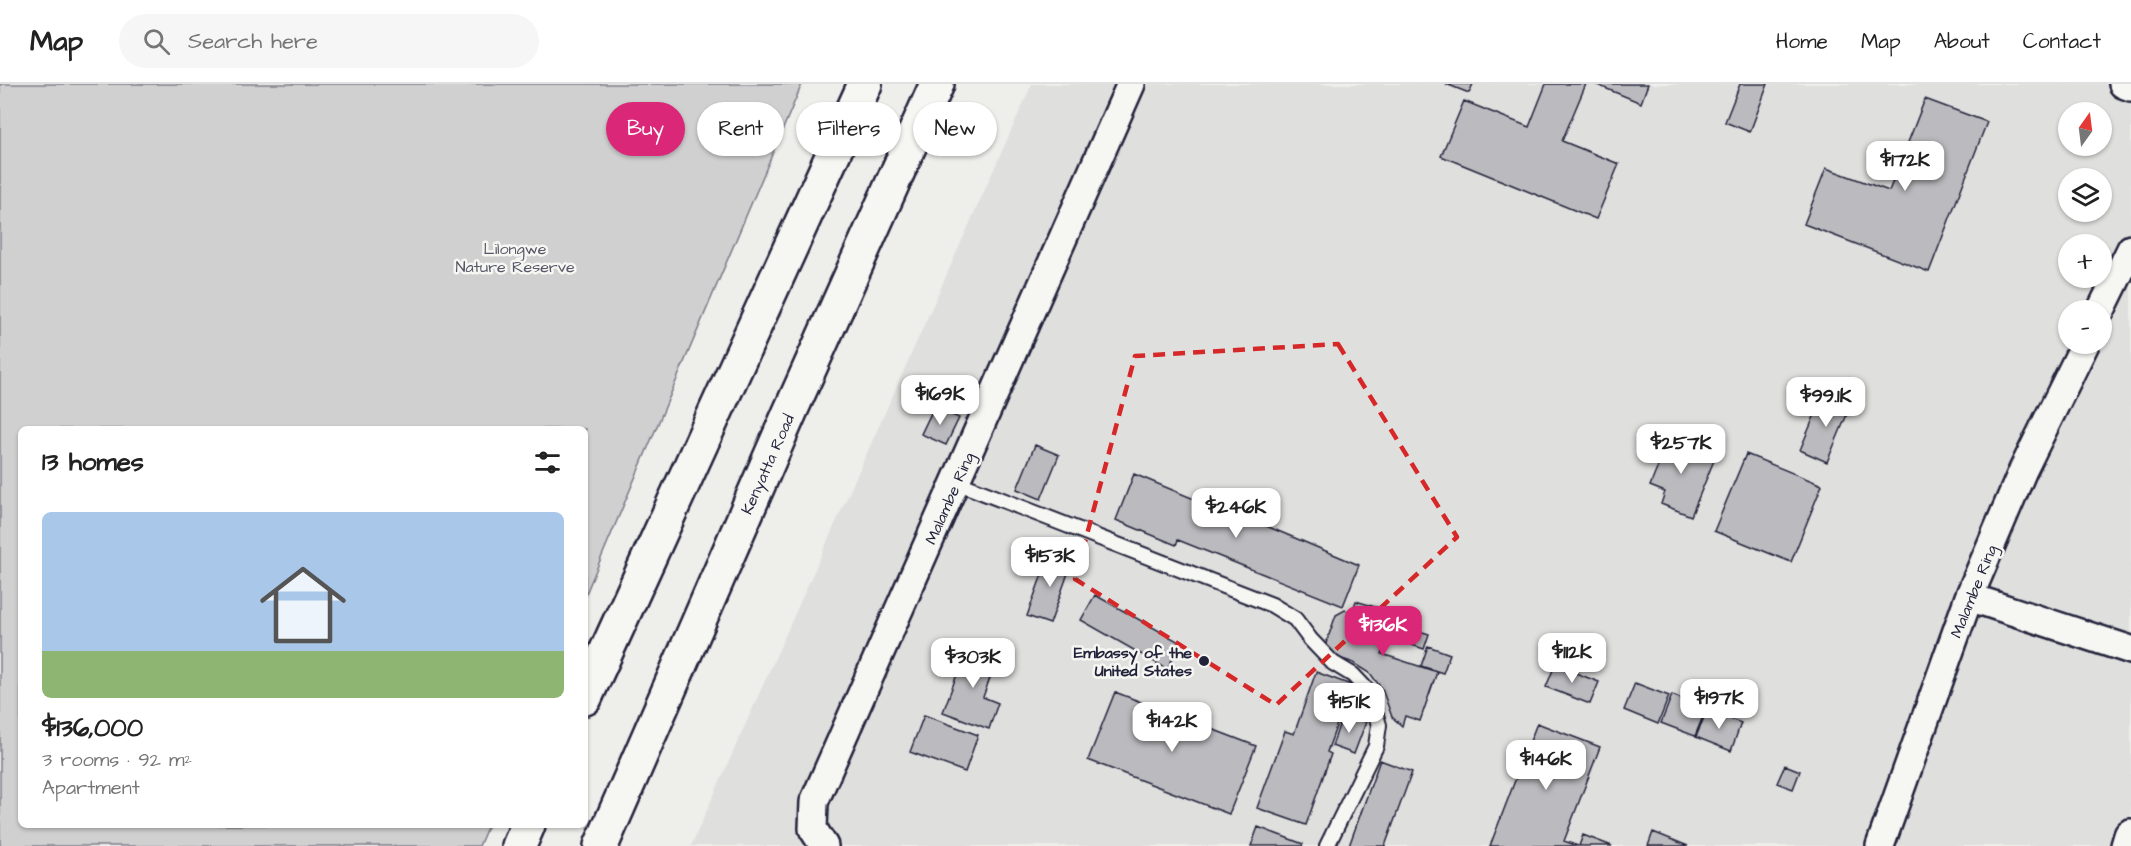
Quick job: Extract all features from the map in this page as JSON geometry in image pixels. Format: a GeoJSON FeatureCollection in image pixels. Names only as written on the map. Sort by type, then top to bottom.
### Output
{"type":"FeatureCollection","features":[{"type":"Feature","properties":{"kind":"main road"},"geometry":{"type":"LineString","coordinates":[[588,691],[865,84]]}},
{"type":"Feature","properties":{"kind":"main road","name":"Kenyatta Road"},"geometry":{"type":"LineString","coordinates":[[601,846],[790,412],[938,84]]}},
{"type":"Feature","properties":{"kind":"main road"},"geometry":{"type":"LineString","coordinates":[[519,846],[527,828]]}},
{"type":"Feature","properties":{"kind":"main road"},"geometry":{"type":"LineString","coordinates":[[2128,846],[2131,836]]}},
{"type":"Feature","properties":{"kind":"street","name":"Malambe Ring"},"geometry":{"type":"LineString","coordinates":[[824,846],[813,828],[814,802],[1131,84]]}},
{"type":"Feature","properties":{"kind":"street"},"geometry":{"type":"LineString","coordinates":[[2123,84],[2131,87]]}},
{"type":"Feature","properties":{"kind":"street"},"geometry":{"type":"LineString","coordinates":[[2106,300],[2131,249]]}},
{"type":"Feature","properties":{"kind":"street","name":"Malambe Ring"},"geometry":{"type":"LineString","coordinates":[[1880,846],[1969,597],[2023,470],[2080,354]]}},
{"type":"Feature","properties":{"kind":"street"},"geometry":{"type":"LineString","coordinates":[[1969,597],[2131,650]]}},
{"type":"Feature","properties":{"kind":"lane"},"geometry":{"type":"LineString","coordinates":[[956,482],[1272,605],[1295,619],[1333,663],[1353,675],[1369,692],[1379,725],[1376,746],[1327,846]]}},
{"type":"Feature","properties":{"kind":"highlighted area"},"geometry":{"type":"Polygon","coordinates":[[[1338,344],[1457,537],[1276,705],[1075,579],[1135,356],[1338,344]]]}},
{"type":"Feature","properties":{"kind":"shaded area"},"geometry":{"type":"Polygon","coordinates":[[[1032,84],[2131,84],[2131,846],[691,846],[1032,84]]]}},
{"type":"Feature","properties":{"kind":"green space","name":"Lilongwe Nature Reserve"},"geometry":{"type":"Polygon","coordinates":[[[0,84],[802,84],[784,126],[784,102],[697,102],[697,156],[771,156],[588,589],[588,426],[18,426],[18,828],[487,828],[479,846],[0,846],[0,84]]]}},
{"type":"Feature","properties":{"kind":"building"},"geometry":{"type":"Polygon","coordinates":[[[1446,84],[1473,84],[1469,93],[1446,84]]]}},
{"type":"Feature","properties":{"kind":"building"},"geometry":{"type":"Polygon","coordinates":[[[1546,84],[1586,84],[1562,141],[1619,164],[1596,219],[1441,156],[1464,101],[1529,127],[1546,84]]]}},
{"type":"Feature","properties":{"kind":"building"},"geometry":{"type":"Polygon","coordinates":[[[1595,84],[1648,84],[1641,103],[1595,84]]]}},
{"type":"Feature","properties":{"kind":"building"},"geometry":{"type":"Polygon","coordinates":[[[1740,84],[1768,84],[1750,132],[1725,122],[1740,84]]]}},
{"type":"Feature","properties":{"kind":"building"},"geometry":{"type":"Polygon","coordinates":[[[1925,99],[1987,122],[1929,272],[1804,224],[1826,168],[1889,191],[1925,99]]]}},
{"type":"Feature","properties":{"kind":"building"},"geometry":{"type":"Polygon","coordinates":[[[1824,393],[1851,405],[1827,462],[1800,450],[1824,393]]]}},
{"type":"Feature","properties":{"kind":"building"},"geometry":{"type":"Polygon","coordinates":[[[934,407],[959,418],[946,445],[921,434],[934,407]]]}},
{"type":"Feature","properties":{"kind":"building"},"geometry":{"type":"Polygon","coordinates":[[[1662,437],[1715,458],[1691,516],[1661,504],[1665,492],[1650,486],[1663,454],[1656,451],[1662,437]]]}},
{"type":"Feature","properties":{"kind":"building"},"geometry":{"type":"Polygon","coordinates":[[[1035,445],[1059,455],[1041,499],[1017,489],[1035,445]]]}},
{"type":"Feature","properties":{"kind":"building"},"geometry":{"type":"Polygon","coordinates":[[[1746,454],[1822,485],[1791,562],[1714,531],[1746,454]]]}},
{"type":"Feature","properties":{"kind":"building"},"geometry":{"type":"Polygon","coordinates":[[[1134,474],[1194,499],[1195,496],[1359,565],[1343,606],[1178,540],[1176,545],[1116,520],[1134,474]]]}},
{"type":"Feature","properties":{"kind":"building"},"geometry":{"type":"Polygon","coordinates":[[[1050,552],[1073,559],[1050,624],[1027,616],[1050,552]]]}},
{"type":"Feature","properties":{"kind":"building"},"geometry":{"type":"Polygon","coordinates":[[[1095,595],[1181,643],[1167,669],[1081,620],[1095,595]]]}},
{"type":"Feature","properties":{"kind":"building"},"geometry":{"type":"Polygon","coordinates":[[[1356,601],[1401,615],[1397,624],[1429,634],[1424,649],[1388,637],[1382,654],[1437,672],[1420,721],[1405,716],[1402,726],[1392,717],[1382,689],[1370,673],[1354,663],[1330,655],[1325,646],[1336,615],[1345,610],[1352,613],[1356,601]]]}},
{"type":"Feature","properties":{"kind":"building"},"geometry":{"type":"Polygon","coordinates":[[[968,645],[998,656],[983,697],[998,703],[989,729],[943,712],[968,645]]]}},
{"type":"Feature","properties":{"kind":"building"},"geometry":{"type":"Polygon","coordinates":[[[1428,646],[1450,654],[1443,673],[1421,666],[1428,646]]]}},
{"type":"Feature","properties":{"kind":"building"},"geometry":{"type":"Polygon","coordinates":[[[1555,665],[1599,682],[1590,704],[1546,687],[1555,665]]]}},
{"type":"Feature","properties":{"kind":"building"},"geometry":{"type":"Polygon","coordinates":[[[1316,672],[1351,685],[1327,752],[1331,754],[1306,825],[1257,808],[1285,731],[1294,734],[1316,672]]]}},
{"type":"Feature","properties":{"kind":"building"},"geometry":{"type":"Polygon","coordinates":[[[1635,683],[1669,696],[1658,724],[1624,710],[1635,683]]]}},
{"type":"Feature","properties":{"kind":"building"},"geometry":{"type":"Polygon","coordinates":[[[1115,692],[1256,746],[1229,814],[1088,760],[1115,692]]]}},
{"type":"Feature","properties":{"kind":"building"},"geometry":{"type":"Polygon","coordinates":[[[1672,695],[1706,709],[1695,736],[1661,723],[1672,695]]]}},
{"type":"Feature","properties":{"kind":"building"},"geometry":{"type":"Polygon","coordinates":[[[1707,710],[1741,723],[1731,751],[1696,737],[1707,710]]]}},
{"type":"Feature","properties":{"kind":"building"},"geometry":{"type":"Polygon","coordinates":[[[1343,714],[1366,722],[1354,754],[1332,746],[1343,714]]]}},
{"type":"Feature","properties":{"kind":"building"},"geometry":{"type":"Polygon","coordinates":[[[924,715],[978,735],[965,772],[910,752],[924,715]]]}},
{"type":"Feature","properties":{"kind":"building"},"geometry":{"type":"Polygon","coordinates":[[[1537,723],[1600,747],[1564,841],[1578,846],[1490,846],[1537,723]]]}},
{"type":"Feature","properties":{"kind":"building"},"geometry":{"type":"Polygon","coordinates":[[[1380,760],[1412,772],[1385,846],[1349,846],[1380,760]]]}},
{"type":"Feature","properties":{"kind":"building"},"geometry":{"type":"Polygon","coordinates":[[[1785,765],[1800,771],[1793,789],[1777,783],[1785,765]]]}},
{"type":"Feature","properties":{"kind":"building"},"geometry":{"type":"Polygon","coordinates":[[[1258,827],[1303,844],[1302,846],[1251,846],[1258,827]]]}},
{"type":"Feature","properties":{"kind":"building"},"geometry":{"type":"Polygon","coordinates":[[[1653,832],[1688,846],[1648,846],[1653,832]]]}},
{"type":"Feature","properties":{"kind":"building"},"geometry":{"type":"Polygon","coordinates":[[[1583,835],[1612,846],[1579,846],[1583,835]]]}},
{"type":"Feature","properties":{"kind":"place","name":"Embassy of the United States"},"geometry":{"type":"Point","coordinates":[1204,661]}}]}
